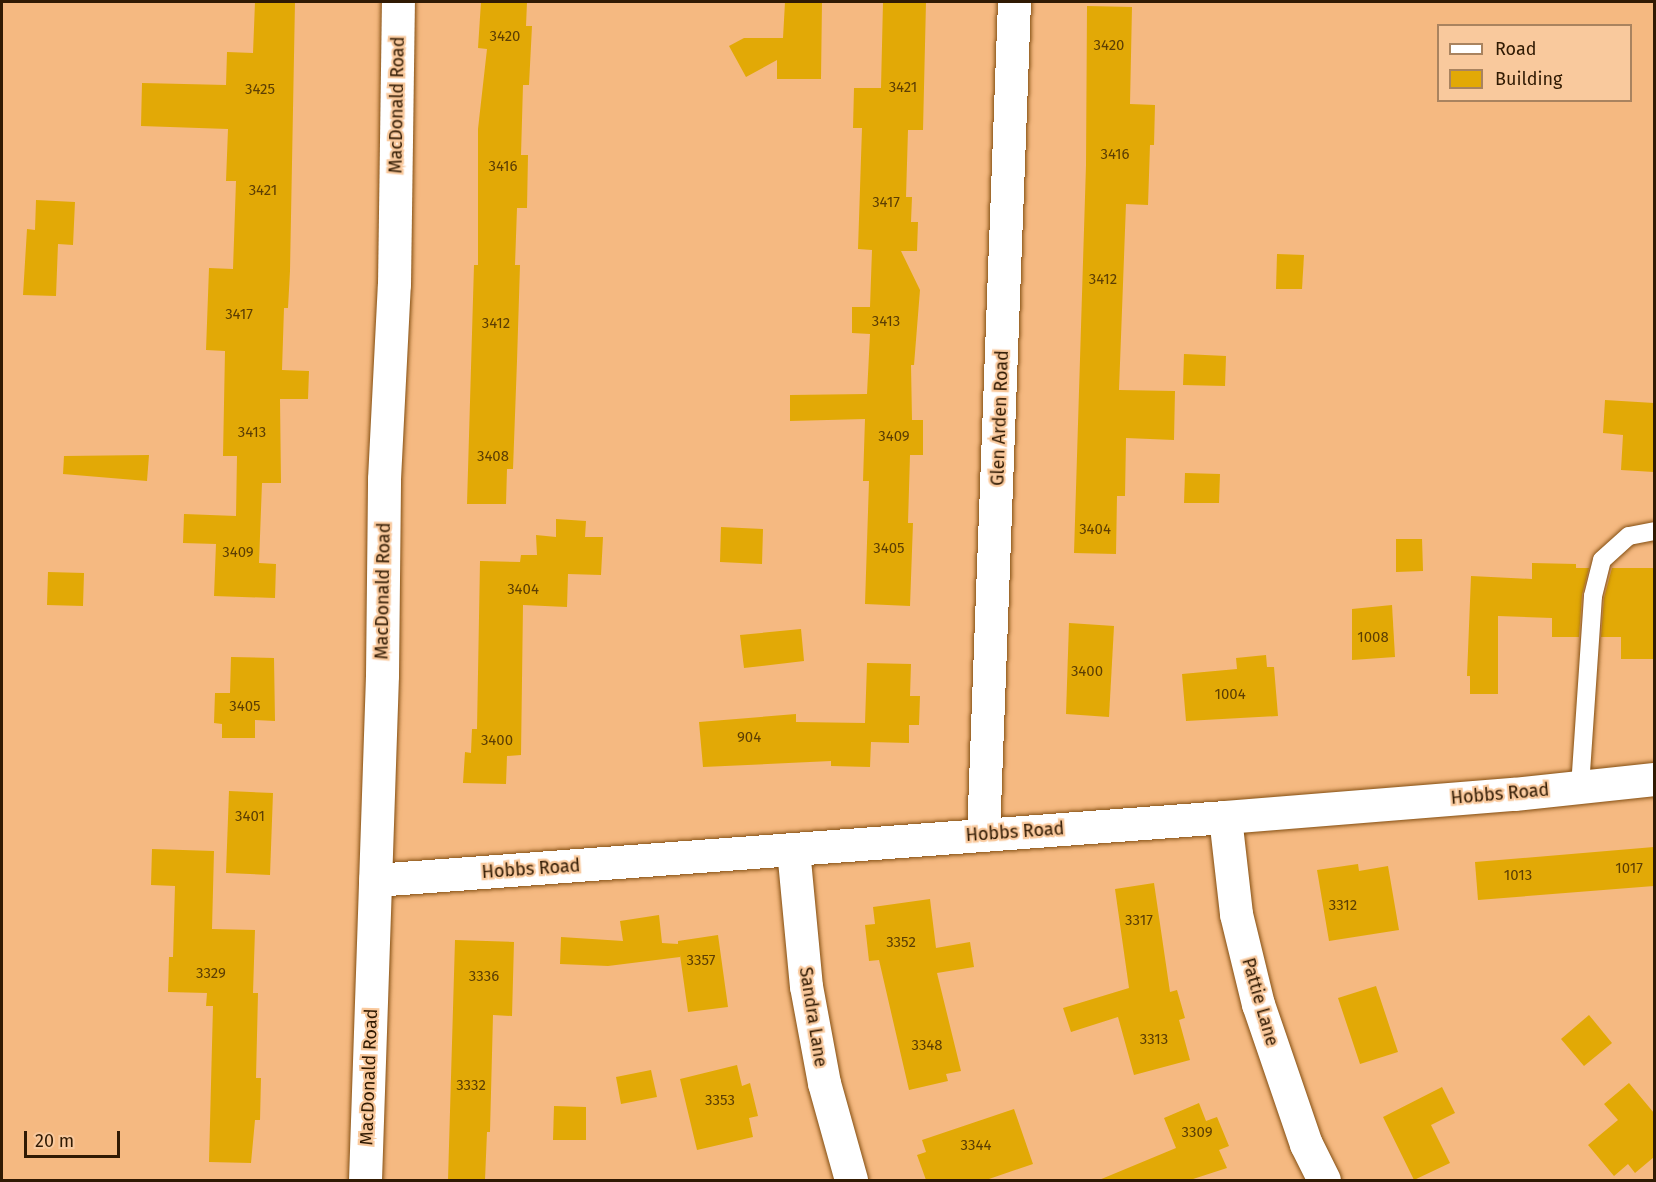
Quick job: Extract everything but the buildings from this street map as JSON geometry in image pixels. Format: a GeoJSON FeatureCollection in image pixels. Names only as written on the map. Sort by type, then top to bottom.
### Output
{"type":"FeatureCollection","features":[{"type":"Feature","properties":{"kind":"street","name":"MacDonald Road"},"geometry":{"type":"LineString","coordinates":[[365,1180],[382,675],[384,479],[394,284],[398,2]]}},
{"type":"Feature","properties":{"kind":"street","name":"Glen Arden Road"},"geometry":{"type":"LineString","coordinates":[[983,835],[1014,2]]}},
{"type":"Feature","properties":{"kind":"street","name":"Hobbs Road"},"geometry":{"type":"LineString","coordinates":[[375,880],[1225,817],[1654,779]]}},
{"type":"Feature","properties":{"kind":"street","name":"Pattie Lane"},"geometry":{"type":"LineString","coordinates":[[1225,817],[1236,914],[1258,1004],[1306,1144],[1324,1180]]}},
{"type":"Feature","properties":{"kind":"street","name":"Sandra Lane"},"geometry":{"type":"LineString","coordinates":[[793,849],[806,986],[824,1083],[851,1180]]}},
{"type":"Feature","properties":{"kind":"lane"},"geometry":{"type":"LineString","coordinates":[[1580,787],[1593,596],[1602,560],[1629,536],[1654,531]]}}]}
